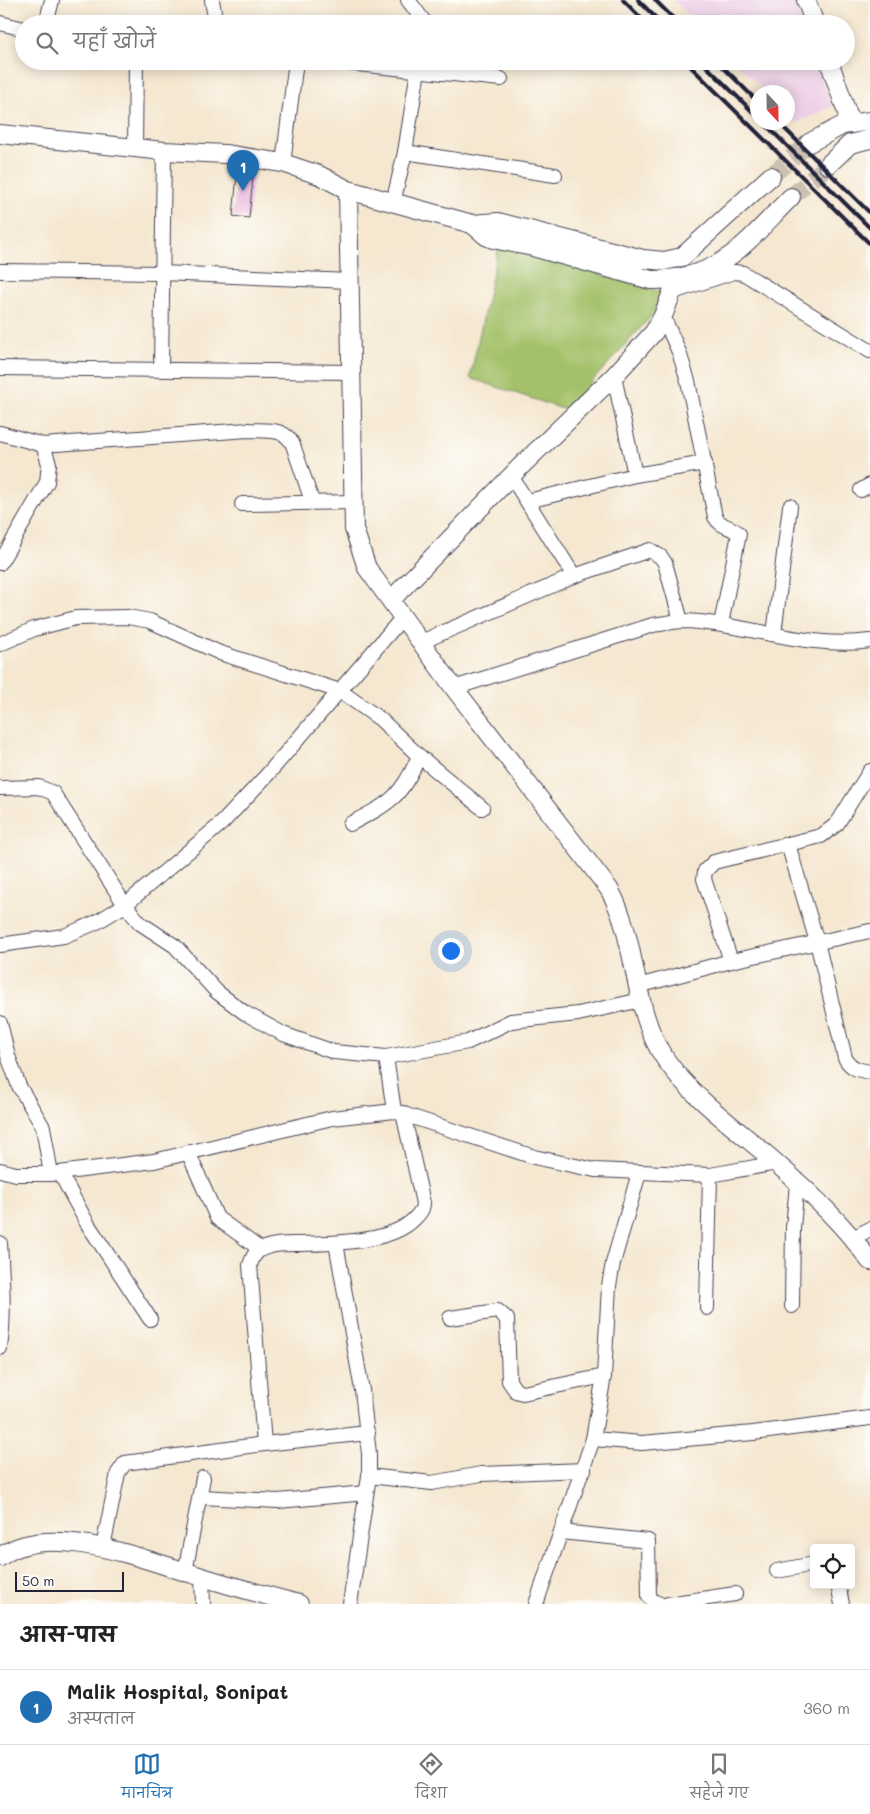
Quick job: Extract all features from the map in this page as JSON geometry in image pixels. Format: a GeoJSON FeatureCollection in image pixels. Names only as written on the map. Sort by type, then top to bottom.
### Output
{"type":"FeatureCollection","features":[{"type":"Feature","properties":{"kind":"street"},"geometry":{"type":"LineString","coordinates":[[48,15],[52,0]]}},
{"type":"Feature","properties":{"kind":"street"},"geometry":{"type":"LineString","coordinates":[[212,0],[214,15]]}},
{"type":"Feature","properties":{"kind":"street"},"geometry":{"type":"LineString","coordinates":[[408,0],[419,15]]}},
{"type":"Feature","properties":{"kind":"street"},"geometry":{"type":"LineString","coordinates":[[806,0],[812,15]]}},
{"type":"Feature","properties":{"kind":"street"},"geometry":{"type":"LineString","coordinates":[[0,23],[15,27]]}},
{"type":"Feature","properties":{"kind":"street"},"geometry":{"type":"LineString","coordinates":[[135,148],[136,70]]}},
{"type":"Feature","properties":{"kind":"street"},"geometry":{"type":"LineString","coordinates":[[283,163],[295,70]]}},
{"type":"Feature","properties":{"kind":"street"},"geometry":{"type":"LineString","coordinates":[[393,203],[405,152],[418,70],[501,79]]}},
{"type":"Feature","properties":{"kind":"street"},"geometry":{"type":"LineString","coordinates":[[458,70],[460,74]]}},
{"type":"Feature","properties":{"kind":"street"},"geometry":{"type":"LineString","coordinates":[[832,70],[851,124]]}},
{"type":"Feature","properties":{"kind":"street"},"geometry":{"type":"LineString","coordinates":[[809,143],[829,132],[851,124],[870,121]]}},
{"type":"Feature","properties":{"kind":"street"},"geometry":{"type":"LineString","coordinates":[[0,134],[164,151],[225,154],[283,163],[319,175],[348,190],[393,203],[472,224],[498,222],[642,259],[664,260],[682,257],[771,176]]}},
{"type":"Feature","properties":{"kind":"street"},"geometry":{"type":"LineString","coordinates":[[828,165],[850,144],[870,139]]}},
{"type":"Feature","properties":{"kind":"street"},"geometry":{"type":"LineString","coordinates":[[161,369],[164,151]]}},
{"type":"Feature","properties":{"kind":"street"},"geometry":{"type":"LineString","coordinates":[[405,152],[555,175]]}},
{"type":"Feature","properties":{"kind":"street"},"geometry":{"type":"LineString","coordinates":[[348,190],[353,372],[354,529],[360,552],[367,568],[454,688],[609,889],[620,907],[639,993],[656,1041],[665,1059],[680,1078],[719,1117],[777,1163],[853,1238],[870,1261]]}},
{"type":"Feature","properties":{"kind":"street"},"geometry":{"type":"LineString","coordinates":[[391,600],[512,476],[614,376],[654,332],[663,316],[675,286],[728,259],[791,197]]}},
{"type":"Feature","properties":{"kind":"street"},"geometry":{"type":"LineString","coordinates":[[472,224],[486,236],[493,239],[534,247],[675,286],[734,272],[743,273],[870,350]]}},
{"type":"Feature","properties":{"kind":"street"},"geometry":{"type":"LineString","coordinates":[[0,271],[161,273],[350,281]]}},
{"type":"Feature","properties":{"kind":"street"},"geometry":{"type":"LineString","coordinates":[[663,316],[679,352],[688,381],[715,517],[723,526],[735,530],[739,534],[721,624]]}},
{"type":"Feature","properties":{"kind":"street"},"geometry":{"type":"LineString","coordinates":[[0,368],[353,372]]}},
{"type":"Feature","properties":{"kind":"street"},"geometry":{"type":"LineString","coordinates":[[614,376],[635,475]]}},
{"type":"Feature","properties":{"kind":"street"},"geometry":{"type":"LineString","coordinates":[[0,433],[43,445],[248,430],[282,432],[289,437],[293,445],[312,502]]}},
{"type":"Feature","properties":{"kind":"street"},"geometry":{"type":"LineString","coordinates":[[0,563],[47,482],[49,464],[43,445]]}},
{"type":"Feature","properties":{"kind":"street"},"geometry":{"type":"LineString","coordinates":[[528,502],[635,475],[705,462]]}},
{"type":"Feature","properties":{"kind":"street"},"geometry":{"type":"LineString","coordinates":[[512,476],[574,576]]}},
{"type":"Feature","properties":{"kind":"street"},"geometry":{"type":"LineString","coordinates":[[242,504],[354,502]]}},
{"type":"Feature","properties":{"kind":"street"},"geometry":{"type":"LineString","coordinates":[[774,634],[790,506]]}},
{"type":"Feature","properties":{"kind":"street"},"geometry":{"type":"LineString","coordinates":[[421,642],[574,576],[641,551],[656,552],[665,564],[681,621]]}},
{"type":"Feature","properties":{"kind":"street"},"geometry":{"type":"LineString","coordinates":[[0,644],[55,622],[76,618],[128,617],[150,620],[220,652],[340,691],[374,714],[419,756],[482,808]]}},
{"type":"Feature","properties":{"kind":"street"},"geometry":{"type":"LineString","coordinates":[[0,945],[64,936],[97,922],[125,905],[222,823],[267,775],[403,617]]}},
{"type":"Feature","properties":{"kind":"street"},"geometry":{"type":"LineString","coordinates":[[454,688],[653,625],[681,621],[721,624],[821,642],[854,643],[870,641]]}},
{"type":"Feature","properties":{"kind":"street"},"geometry":{"type":"LineString","coordinates":[[350,824],[384,806],[393,799],[408,781],[419,756]]}},
{"type":"Feature","properties":{"kind":"street"},"geometry":{"type":"LineString","coordinates":[[730,961],[704,879],[705,871],[714,862],[821,836],[830,831],[837,824],[870,771]]}},
{"type":"Feature","properties":{"kind":"street"},"geometry":{"type":"LineString","coordinates":[[0,788],[38,787],[53,793],[125,905],[150,931],[175,946],[217,992],[244,1014],[283,1034],[334,1052],[386,1057],[468,1042],[511,1021],[578,1014],[730,961],[870,931]]}},
{"type":"Feature","properties":{"kind":"street"},"geometry":{"type":"LineString","coordinates":[[788,844],[817,942],[845,1058],[849,1065],[854,1068],[870,1072]]}},
{"type":"Feature","properties":{"kind":"street"},"geometry":{"type":"LineString","coordinates":[[0,1023],[19,1086],[43,1127],[56,1173],[150,1320]]}},
{"type":"Feature","properties":{"kind":"street"},"geometry":{"type":"LineString","coordinates":[[264,1444],[250,1265],[254,1255],[260,1249],[276,1245],[336,1243],[390,1233],[407,1226],[421,1212],[423,1203],[386,1057]]}},
{"type":"Feature","properties":{"kind":"street"},"geometry":{"type":"LineString","coordinates":[[0,1170],[16,1174],[56,1173],[154,1161],[332,1118],[399,1112],[560,1164],[595,1170],[710,1175],[777,1163]]}},
{"type":"Feature","properties":{"kind":"street"},"geometry":{"type":"LineString","coordinates":[[188,1152],[217,1218],[260,1249]]}},
{"type":"Feature","properties":{"kind":"street"},"geometry":{"type":"LineString","coordinates":[[536,1604],[584,1470],[593,1439],[604,1376],[609,1286],[613,1263],[639,1173]]}},
{"type":"Feature","properties":{"kind":"street"},"geometry":{"type":"LineString","coordinates":[[707,1308],[710,1175]]}},
{"type":"Feature","properties":{"kind":"street"},"geometry":{"type":"LineString","coordinates":[[792,1306],[793,1228],[797,1183]]}},
{"type":"Feature","properties":{"kind":"street"},"geometry":{"type":"LineString","coordinates":[[853,1238],[870,1229]]}},
{"type":"Feature","properties":{"kind":"street"},"geometry":{"type":"LineString","coordinates":[[0,1243],[3,1312],[0,1348]]}},
{"type":"Feature","properties":{"kind":"street"},"geometry":{"type":"LineString","coordinates":[[336,1243],[368,1433],[369,1476],[350,1604]]}},
{"type":"Feature","properties":{"kind":"street"},"geometry":{"type":"LineString","coordinates":[[450,1318],[498,1311],[502,1313],[506,1319],[509,1381],[516,1391],[523,1392],[604,1376]]}},
{"type":"Feature","properties":{"kind":"street"},"geometry":{"type":"LineString","coordinates":[[593,1439],[642,1443],[753,1433],[870,1418]]}},
{"type":"Feature","properties":{"kind":"street"},"geometry":{"type":"LineString","coordinates":[[103,1547],[118,1473],[126,1463],[264,1444],[368,1433]]}},
{"type":"Feature","properties":{"kind":"street"},"geometry":{"type":"LineString","coordinates":[[369,1476],[432,1483],[481,1474],[584,1470]]}},
{"type":"Feature","properties":{"kind":"street"},"geometry":{"type":"LineString","coordinates":[[203,1478],[194,1575],[203,1604]]}},
{"type":"Feature","properties":{"kind":"street"},"geometry":{"type":"LineString","coordinates":[[201,1497],[278,1502],[366,1492]]}},
{"type":"Feature","properties":{"kind":"street"},"geometry":{"type":"LineString","coordinates":[[561,1532],[648,1541],[650,1596],[653,1601],[660,1604]]}},
{"type":"Feature","properties":{"kind":"street"},"geometry":{"type":"LineString","coordinates":[[0,1557],[7,1552],[40,1542],[103,1547],[299,1604]]}},
{"type":"Feature","properties":{"kind":"street"},"geometry":{"type":"LineString","coordinates":[[777,1571],[810,1565]]}},
{"type":"Feature","properties":{"kind":"street"},"geometry":{"type":"LineString","coordinates":[[839,1589],[842,1604]]}},
{"type":"Feature","properties":{"kind":"street"},"geometry":{"type":"LineString","coordinates":[[668,1604],[736,1594]]}},
{"type":"Feature","properties":{"kind":"shaded area"},"geometry":{"type":"Polygon","coordinates":[[[673,0],[793,0],[798,15],[688,15],[673,0]]]}},
{"type":"Feature","properties":{"kind":"shaded area"},"geometry":{"type":"Polygon","coordinates":[[[743,70],[818,70],[832,107],[796,123],[795,85],[759,85],[743,70]]]}},
{"type":"Feature","properties":{"kind":"green space"},"geometry":{"type":"Polygon","coordinates":[[[499,245],[661,292],[654,313],[566,410],[470,378],[499,245]]]}},
{"type":"Feature","properties":{"kind":"building"},"geometry":{"type":"Polygon","coordinates":[[[237,175],[253,177],[249,218],[233,216],[237,175]]]}},
{"type":"Feature","properties":{"kind":"tunnel"},"geometry":{"type":"LineString","coordinates":[[771,176],[809,143]]}},
{"type":"Feature","properties":{"kind":"tunnel"},"geometry":{"type":"LineString","coordinates":[[791,197],[828,165]]}},
{"type":"Feature","properties":{"kind":"railway"},"geometry":{"type":"LineString","coordinates":[[623,0],[638,15]]}},
{"type":"Feature","properties":{"kind":"railway"},"geometry":{"type":"LineString","coordinates":[[638,0],[653,15]]}},
{"type":"Feature","properties":{"kind":"railway"},"geometry":{"type":"LineString","coordinates":[[655,0],[670,15]]}},
{"type":"Feature","properties":{"kind":"railway"},"geometry":{"type":"LineString","coordinates":[[694,70],[870,244]]}},
{"type":"Feature","properties":{"kind":"railway"},"geometry":{"type":"LineString","coordinates":[[710,70],[750,109]]}},
{"type":"Feature","properties":{"kind":"railway"},"geometry":{"type":"LineString","coordinates":[[726,70],[750,94]]}},
{"type":"Feature","properties":{"kind":"railway"},"geometry":{"type":"LineString","coordinates":[[771,130],[870,228]]}},
{"type":"Feature","properties":{"kind":"railway"},"geometry":{"type":"LineString","coordinates":[[786,130],[870,213]]}},
{"type":"Feature","properties":{"kind":"place","name":"Malik Hospital, Sonipat"},"geometry":{"type":"Point","coordinates":[243,191]}}]}
